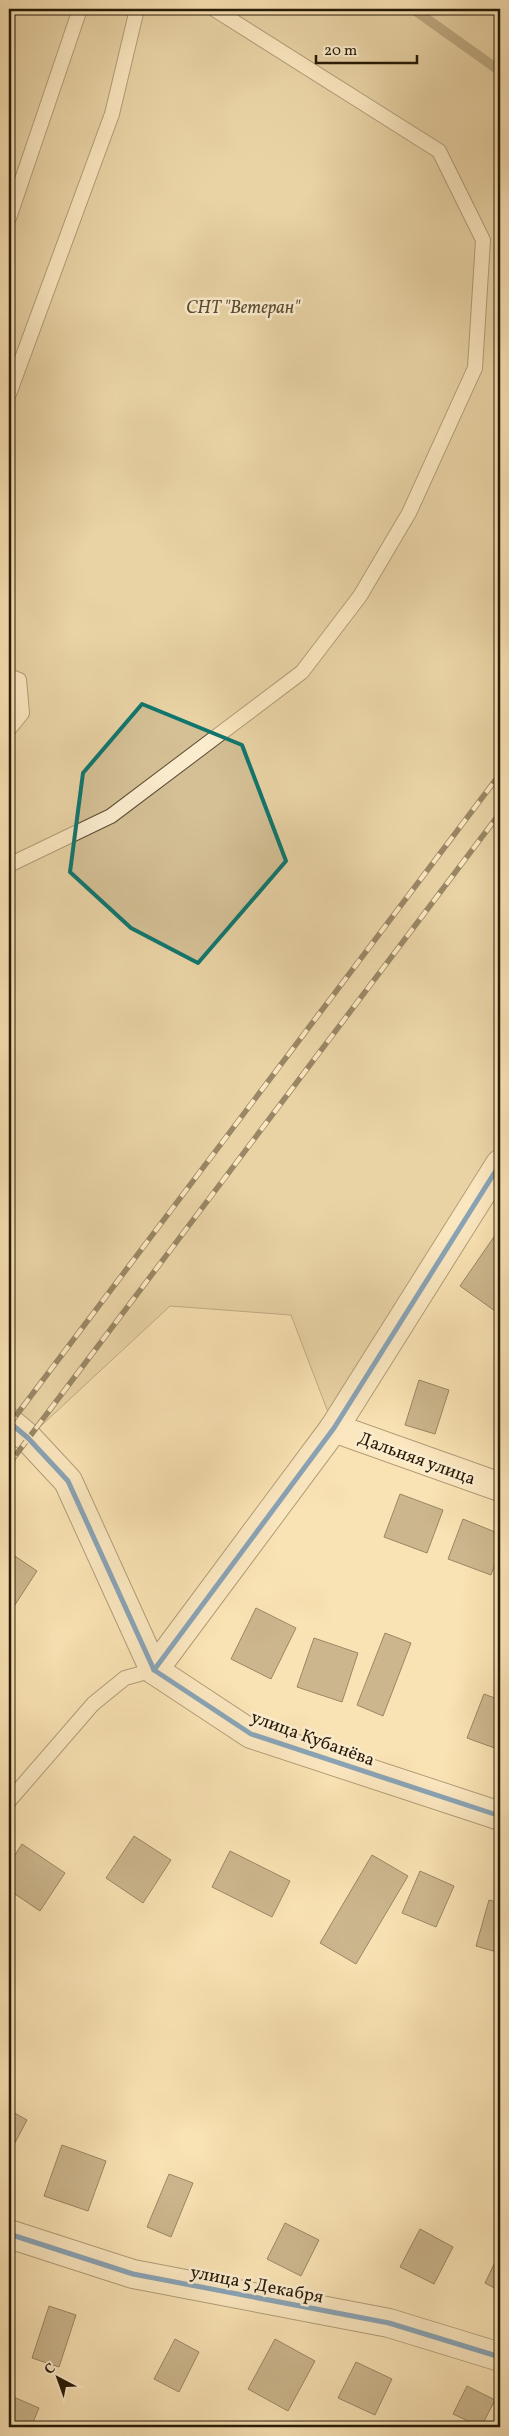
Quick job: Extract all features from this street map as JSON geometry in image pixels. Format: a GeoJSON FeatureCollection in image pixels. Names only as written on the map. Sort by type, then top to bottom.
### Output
{"type":"FeatureCollection","features":[{"type":"Feature","properties":{"kind":"street"},"geometry":{"type":"LineString","coordinates":[[18,1430],[68,1480],[154,1670],[334,1428],[500,1164]]}},
{"type":"Feature","properties":{"kind":"street","name":"Дальняя улица"},"geometry":{"type":"LineString","coordinates":[[334,1428],[500,1487]]}},
{"type":"Feature","properties":{"kind":"street","name":"улица Кубанёва"},"geometry":{"type":"LineString","coordinates":[[154,1670],[251,1734],[500,1816]]}},
{"type":"Feature","properties":{"kind":"street","name":"улица 5 Декабря"},"geometry":{"type":"LineString","coordinates":[[9,2234],[133,2274],[389,2323],[500,2357]]}},
{"type":"Feature","properties":{"kind":"lane"},"geometry":{"type":"LineString","coordinates":[[9,218],[80,9]]}},
{"type":"Feature","properties":{"kind":"lane"},"geometry":{"type":"LineString","coordinates":[[9,394],[112,114],[137,9]]}},
{"type":"Feature","properties":{"kind":"lane"},"geometry":{"type":"LineString","coordinates":[[9,865],[111,816],[302,672],[360,596],[409,513],[475,368],[483,240],[439,151],[214,9]]}},
{"type":"Feature","properties":{"kind":"lane"},"geometry":{"type":"LineString","coordinates":[[9,676],[19,680],[22,714],[9,729]]}},
{"type":"Feature","properties":{"kind":"lane"},"geometry":{"type":"LineString","coordinates":[[9,1801],[94,1704],[125,1678],[154,1670]]}},
{"type":"Feature","properties":{"kind":"highlighted area"},"geometry":{"type":"Polygon","coordinates":[[[142,704],[242,745],[286,861],[198,963],[131,928],[70,872],[83,773],[142,704]]]}},
{"type":"Feature","properties":{"kind":"green space","name":"СНТ \"Ветеран\""},"geometry":{"type":"Polygon","coordinates":[[[9,9],[500,9],[500,1164],[334,1428],[291,1315],[170,1306],[28,1438],[9,1422],[9,9]]]}},
{"type":"Feature","properties":{"kind":"building"},"geometry":{"type":"Polygon","coordinates":[[[498,1231],[500,1232],[500,1303],[495,1311],[460,1286],[498,1231]]]}},
{"type":"Feature","properties":{"kind":"building"},"geometry":{"type":"Polygon","coordinates":[[[419,1380],[449,1390],[435,1434],[405,1425],[419,1380]]]}},
{"type":"Feature","properties":{"kind":"building"},"geometry":{"type":"Polygon","coordinates":[[[400,1494],[443,1510],[427,1553],[384,1537],[400,1494]]]}},
{"type":"Feature","properties":{"kind":"building"},"geometry":{"type":"Polygon","coordinates":[[[463,1519],[500,1534],[500,1550],[491,1575],[448,1559],[463,1519]]]}},
{"type":"Feature","properties":{"kind":"building"},"geometry":{"type":"Polygon","coordinates":[[[9,1552],[37,1571],[9,1614],[9,1552]]]}},
{"type":"Feature","properties":{"kind":"building"},"geometry":{"type":"Polygon","coordinates":[[[256,1608],[296,1628],[271,1679],[231,1659],[256,1608]]]}},
{"type":"Feature","properties":{"kind":"building"},"geometry":{"type":"Polygon","coordinates":[[[385,1633],[411,1643],[383,1716],[357,1705],[385,1633]]]}},
{"type":"Feature","properties":{"kind":"building"},"geometry":{"type":"Polygon","coordinates":[[[314,1638],[358,1653],[342,1702],[297,1687],[314,1638]]]}},
{"type":"Feature","properties":{"kind":"building"},"geometry":{"type":"Polygon","coordinates":[[[484,1694],[500,1700],[500,1750],[467,1738],[484,1694]]]}},
{"type":"Feature","properties":{"kind":"building"},"geometry":{"type":"Polygon","coordinates":[[[134,1836],[171,1860],[143,1903],[106,1878],[134,1836]]]}},
{"type":"Feature","properties":{"kind":"building"},"geometry":{"type":"Polygon","coordinates":[[[22,1844],[65,1873],[40,1911],[9,1890],[9,1864],[22,1844]]]}},
{"type":"Feature","properties":{"kind":"building"},"geometry":{"type":"Polygon","coordinates":[[[230,1851],[290,1881],[272,1917],[212,1887],[230,1851]]]}},
{"type":"Feature","properties":{"kind":"building"},"geometry":{"type":"Polygon","coordinates":[[[372,1855],[408,1876],[356,1964],[320,1943],[372,1855]]]}},
{"type":"Feature","properties":{"kind":"building"},"geometry":{"type":"Polygon","coordinates":[[[420,1871],[454,1886],[436,1927],[402,1913],[420,1871]]]}},
{"type":"Feature","properties":{"kind":"building"},"geometry":{"type":"Polygon","coordinates":[[[489,1900],[500,1903],[500,1953],[476,1946],[489,1900]]]}},
{"type":"Feature","properties":{"kind":"building"},"geometry":{"type":"Polygon","coordinates":[[[9,2110],[27,2120],[9,2154],[9,2110]]]}},
{"type":"Feature","properties":{"kind":"building"},"geometry":{"type":"Polygon","coordinates":[[[62,2145],[106,2161],[88,2211],[44,2196],[62,2145]]]}},
{"type":"Feature","properties":{"kind":"building"},"geometry":{"type":"Polygon","coordinates":[[[169,2174],[193,2183],[171,2237],[147,2227],[169,2174]]]}},
{"type":"Feature","properties":{"kind":"building"},"geometry":{"type":"Polygon","coordinates":[[[285,2223],[319,2240],[301,2276],[267,2259],[285,2223]]]}},
{"type":"Feature","properties":{"kind":"building"},"geometry":{"type":"Polygon","coordinates":[[[420,2229],[453,2247],[434,2284],[400,2267],[420,2229]]]}},
{"type":"Feature","properties":{"kind":"building"},"geometry":{"type":"Polygon","coordinates":[[[500,2252],[500,2291],[485,2283],[500,2252]]]}},
{"type":"Feature","properties":{"kind":"building"},"geometry":{"type":"Polygon","coordinates":[[[49,2306],[76,2315],[59,2367],[32,2358],[49,2306]]]}},
{"type":"Feature","properties":{"kind":"building"},"geometry":{"type":"Polygon","coordinates":[[[175,2339],[199,2352],[179,2392],[154,2379],[175,2339]]]}},
{"type":"Feature","properties":{"kind":"building"},"geometry":{"type":"Polygon","coordinates":[[[275,2339],[315,2361],[288,2411],[248,2389],[275,2339]]]}},
{"type":"Feature","properties":{"kind":"building"},"geometry":{"type":"Polygon","coordinates":[[[356,2362],[392,2379],[375,2415],[338,2398],[356,2362]]]}},
{"type":"Feature","properties":{"kind":"building"},"geometry":{"type":"Polygon","coordinates":[[[467,2386],[495,2400],[481,2427],[453,2414],[467,2386]]]}},
{"type":"Feature","properties":{"kind":"building"},"geometry":{"type":"Polygon","coordinates":[[[9,2395],[39,2408],[31,2427],[9,2427],[9,2395]]]}},
{"type":"Feature","properties":{"kind":"waterway"},"geometry":{"type":"LineString","coordinates":[[413,9],[500,71]]}},
{"type":"Feature","properties":{"kind":"railway"},"geometry":{"type":"LineString","coordinates":[[9,1425],[500,774]]}},
{"type":"Feature","properties":{"kind":"railway"},"geometry":{"type":"LineString","coordinates":[[9,1464],[500,813]]}},
{"type":"Feature","properties":{"kind":"cycle path"},"geometry":{"type":"LineString","coordinates":[[154,1670],[334,1428],[500,1164]]}},
{"type":"Feature","properties":{"kind":"cycle path"},"geometry":{"type":"LineString","coordinates":[[9,1422],[28,1438],[68,1481],[154,1670],[251,1734],[500,1816]]}},
{"type":"Feature","properties":{"kind":"cycle path"},"geometry":{"type":"LineString","coordinates":[[9,2234],[133,2274],[389,2323],[500,2357]]}}]}
